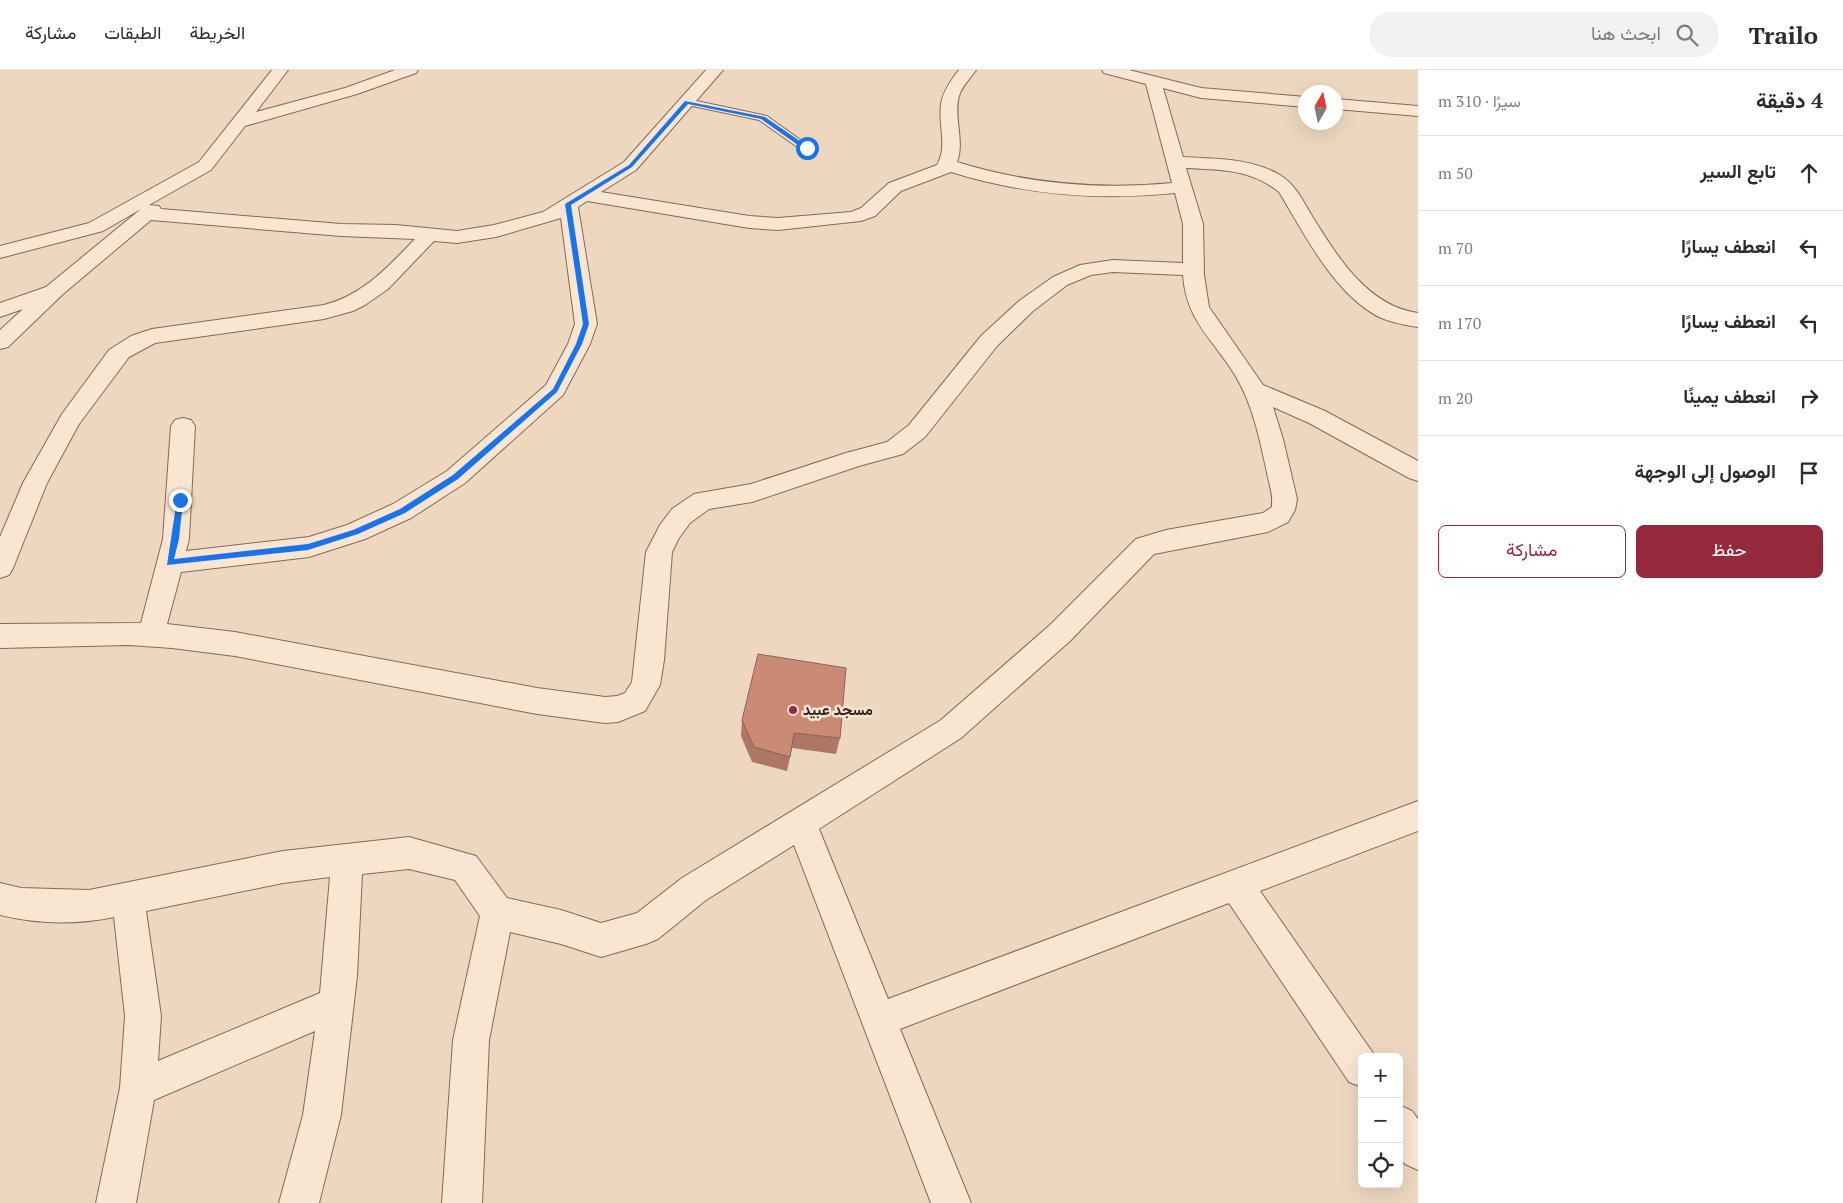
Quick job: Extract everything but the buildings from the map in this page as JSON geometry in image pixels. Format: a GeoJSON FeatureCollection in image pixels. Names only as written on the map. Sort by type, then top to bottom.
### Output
{"type":"FeatureCollection","features":[{"type":"Feature","properties":{"kind":"street"},"geometry":{"type":"LineString","coordinates":[[0,342],[56,289],[205,166],[280,70]]}},
{"type":"Feature","properties":{"kind":"street"},"geometry":{"type":"LineString","coordinates":[[240,122],[351,91],[410,70]]}},
{"type":"Feature","properties":{"kind":"street"},"geometry":{"type":"LineString","coordinates":[[147,214],[341,230],[396,231],[457,237],[496,231],[550,216],[630,166],[715,70]]}},
{"type":"Feature","properties":{"kind":"street"},"geometry":{"type":"LineString","coordinates":[[575,199],[749,222],[778,224],[854,217],[868,212],[895,187],[944,168],[950,162],[952,149],[950,98],[958,80],[968,70]]}},
{"type":"Feature","properties":{"kind":"street"},"geometry":{"type":"LineString","coordinates":[[1110,70],[1201,93],[1298,101]]}},
{"type":"Feature","properties":{"kind":"street"},"geometry":{"type":"LineString","coordinates":[[0,899],[21,904],[89,906],[283,867],[408,853],[465,867],[497,912],[561,927],[601,940],[646,927],[694,889],[951,729],[1060,633],[1145,546],[1166,540],[1268,522],[1279,517],[1285,509],[1285,498],[1268,430],[1254,390],[1220,338],[1207,323],[1200,308],[1192,269],[1195,240],[1193,224],[1174,162],[1153,81]]}},
{"type":"Feature","properties":{"kind":"street"},"geometry":{"type":"LineString","coordinates":[[1343,105],[1418,111]]}},
{"type":"Feature","properties":{"kind":"street"},"geometry":{"type":"LineString","coordinates":[[1174,162],[1246,168],[1263,172],[1276,179],[1286,189],[1337,265],[1360,293],[1379,308],[1402,318],[1418,320]]}},
{"type":"Feature","properties":{"kind":"street"},"geometry":{"type":"LineString","coordinates":[[947,165],[984,177],[1046,188],[1124,192],[1182,187]]}},
{"type":"Feature","properties":{"kind":"street"},"geometry":{"type":"LineString","coordinates":[[0,252],[96,228],[205,166]]}},
{"type":"Feature","properties":{"kind":"street"},"geometry":{"type":"LineString","coordinates":[[169,563],[308,547],[356,532],[402,511],[456,477],[555,390],[579,344],[586,324],[575,199]]}},
{"type":"Feature","properties":{"kind":"street"},"geometry":{"type":"LineString","coordinates":[[0,568],[35,483],[70,420],[117,354],[137,341],[152,336],[324,312],[348,305],[371,291],[394,272],[429,235]]}},
{"type":"Feature","properties":{"kind":"street"},"geometry":{"type":"LineString","coordinates":[[0,636],[151,635],[235,644],[537,701],[605,710],[618,709],[635,702],[646,685],[650,660],[659,552],[669,532],[682,516],[703,501],[752,493],[854,459],[895,448],[917,432],[989,341],[1026,306],[1060,281],[1086,269],[1113,266],[1192,269]]}},
{"type":"Feature","properties":{"kind":"street"},"geometry":{"type":"LineString","coordinates":[[0,310],[56,289]]}},
{"type":"Feature","properties":{"kind":"street"},"geometry":{"type":"LineString","coordinates":[[1254,390],[1316,417],[1418,472]]}},
{"type":"Feature","properties":{"kind":"street"},"geometry":{"type":"LineString","coordinates":[[151,635],[176,539],[183,426]]}},
{"type":"Feature","properties":{"kind":"street"},"geometry":{"type":"LineString","coordinates":[[879,1020],[1418,816]]}},
{"type":"Feature","properties":{"kind":"street"},"geometry":{"type":"LineString","coordinates":[[801,824],[951,1203]]}},
{"type":"Feature","properties":{"kind":"street"},"geometry":{"type":"LineString","coordinates":[[299,1203],[322,1115],[340,976],[347,860]]}},
{"type":"Feature","properties":{"kind":"street"},"geometry":{"type":"LineString","coordinates":[[1236,884],[1358,1063]]}},
{"type":"Feature","properties":{"kind":"street"},"geometry":{"type":"LineString","coordinates":[[116,1203],[138,1088],[143,1016],[128,897]]}},
{"type":"Feature","properties":{"kind":"street"},"geometry":{"type":"LineString","coordinates":[[462,1203],[472,1040],[497,912]]}},
{"type":"Feature","properties":{"kind":"street"},"geometry":{"type":"LineString","coordinates":[[138,1088],[336,1004]]}},
{"type":"Feature","properties":{"kind":"street"},"geometry":{"type":"LineString","coordinates":[[1403,1130],[1418,1151]]}},
{"type":"Feature","properties":{"kind":"lane"},"geometry":{"type":"LineString","coordinates":[[687,102],[763,118],[807,148]]}},
{"type":"Feature","properties":{"kind":"place","name":"مسجد عبيد"},"geometry":{"type":"Point","coordinates":[793,710]}},
{"type":"Feature","properties":{"kind":"route"},"geometry":{"type":"LineString","coordinates":[[180,500],[176,539],[169,563],[308,547],[356,532],[402,511],[456,477],[555,390],[579,344],[586,324],[568,204],[630,166],[687,102],[744,112],[763,118],[807,148]]}}]}
